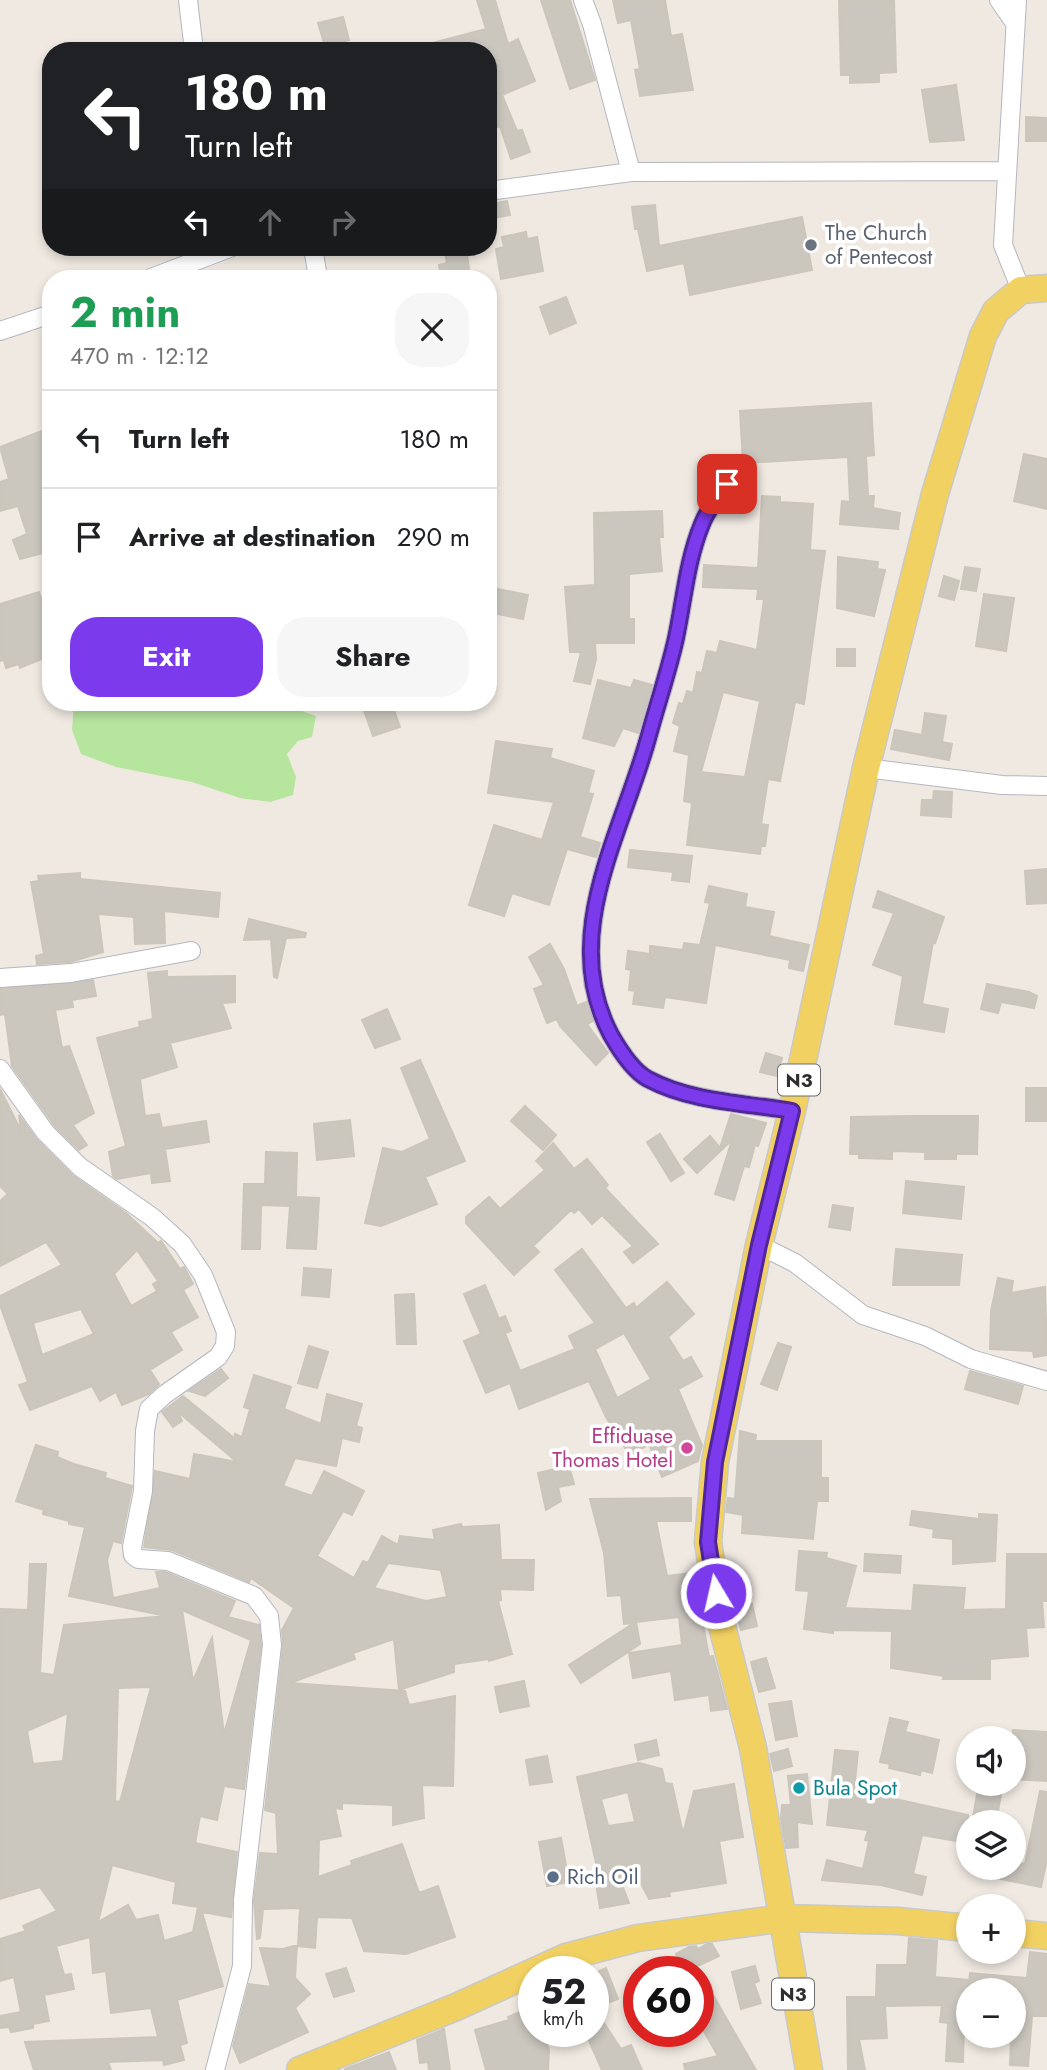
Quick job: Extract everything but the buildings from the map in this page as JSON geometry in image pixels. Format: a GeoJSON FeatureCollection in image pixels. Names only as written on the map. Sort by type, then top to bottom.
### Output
{"type":"FeatureCollection","features":[{"type":"Feature","properties":{"kind":"main road"},"geometry":{"type":"LineString","coordinates":[[1021,290],[1047,288]]}},
{"type":"Feature","properties":{"kind":"main road","name":"N3"},"geometry":{"type":"LineString","coordinates":[[809,2070],[788,1964],[784,1918],[753,1748],[720,1618],[708,1542],[715,1462],[759,1245],[792,1111],[866,768],[935,494],[984,336],[996,311],[1021,290]]}},
{"type":"Feature","properties":{"kind":"main road"},"geometry":{"type":"LineString","coordinates":[[300,2070],[456,2007],[566,1957],[638,1938],[784,1918],[898,1921],[956,1927]]}},
{"type":"Feature","properties":{"kind":"main road"},"geometry":{"type":"LineString","coordinates":[[1026,1935],[1047,1937]]}},
{"type":"Feature","properties":{"kind":"street"},"geometry":{"type":"LineString","coordinates":[[188,0],[193,42]]}},
{"type":"Feature","properties":{"kind":"street"},"geometry":{"type":"LineString","coordinates":[[583,0],[631,172]]}},
{"type":"Feature","properties":{"kind":"street"},"geometry":{"type":"LineString","coordinates":[[999,0],[1015,23]]}},
{"type":"Feature","properties":{"kind":"street"},"geometry":{"type":"LineString","coordinates":[[1017,0],[1003,246],[1021,290]]}},
{"type":"Feature","properties":{"kind":"street"},"geometry":{"type":"LineString","coordinates":[[497,190],[631,172],[1006,171]]}},
{"type":"Feature","properties":{"kind":"street"},"geometry":{"type":"LineString","coordinates":[[172,270],[208,256]]}},
{"type":"Feature","properties":{"kind":"street"},"geometry":{"type":"LineString","coordinates":[[0,331],[42,317]]}},
{"type":"Feature","properties":{"kind":"street"},"geometry":{"type":"LineString","coordinates":[[727,484],[702,522],[692,555],[676,639],[644,755],[603,868],[592,931],[592,980],[599,1011],[620,1050],[646,1078],[687,1094],[792,1111]]}},
{"type":"Feature","properties":{"kind":"street"},"geometry":{"type":"LineString","coordinates":[[866,768],[1002,785],[1047,786]]}},
{"type":"Feature","properties":{"kind":"street"},"geometry":{"type":"LineString","coordinates":[[0,978],[71,973],[191,951]]}},
{"type":"Feature","properties":{"kind":"street"},"geometry":{"type":"LineString","coordinates":[[0,1069],[45,1132],[80,1167],[152,1217],[182,1244],[203,1275],[226,1332],[225,1346],[218,1357],[164,1395],[149,1409],[145,1431],[143,1490],[132,1547],[133,1556],[138,1559],[168,1561],[254,1596],[269,1616],[272,1645],[243,1900],[242,1966],[215,2070]]}},
{"type":"Feature","properties":{"kind":"street"},"geometry":{"type":"LineString","coordinates":[[759,1245],[795,1262],[863,1315],[925,1336],[971,1359],[1047,1381]]}},
{"type":"Feature","properties":{"kind":"green space"},"geometry":{"type":"Polygon","coordinates":[[[73,711],[302,711],[316,716],[312,737],[298,741],[287,754],[296,777],[293,795],[270,802],[240,798],[192,782],[116,767],[81,754],[72,730],[73,711]]]}},
{"type":"Feature","properties":{"kind":"place","name":"The Church of Pentecost"},"geometry":{"type":"Point","coordinates":[811,245]}},
{"type":"Feature","properties":{"kind":"place","name":"Effiduase Thomas Hotel"},"geometry":{"type":"Point","coordinates":[687,1448]}},
{"type":"Feature","properties":{"kind":"place","name":"Bula Spot"},"geometry":{"type":"Point","coordinates":[799,1788]}},
{"type":"Feature","properties":{"kind":"place","name":"Rich Oil"},"geometry":{"type":"Point","coordinates":[553,1877]}},
{"type":"Feature","properties":{"kind":"route"},"geometry":{"type":"LineString","coordinates":[[716,1593],[708,1542],[715,1462],[759,1245],[792,1111],[687,1094],[646,1078],[620,1050],[599,1011],[592,980],[592,931],[603,868],[644,755],[676,639],[692,555],[702,522],[727,484]]}}]}
